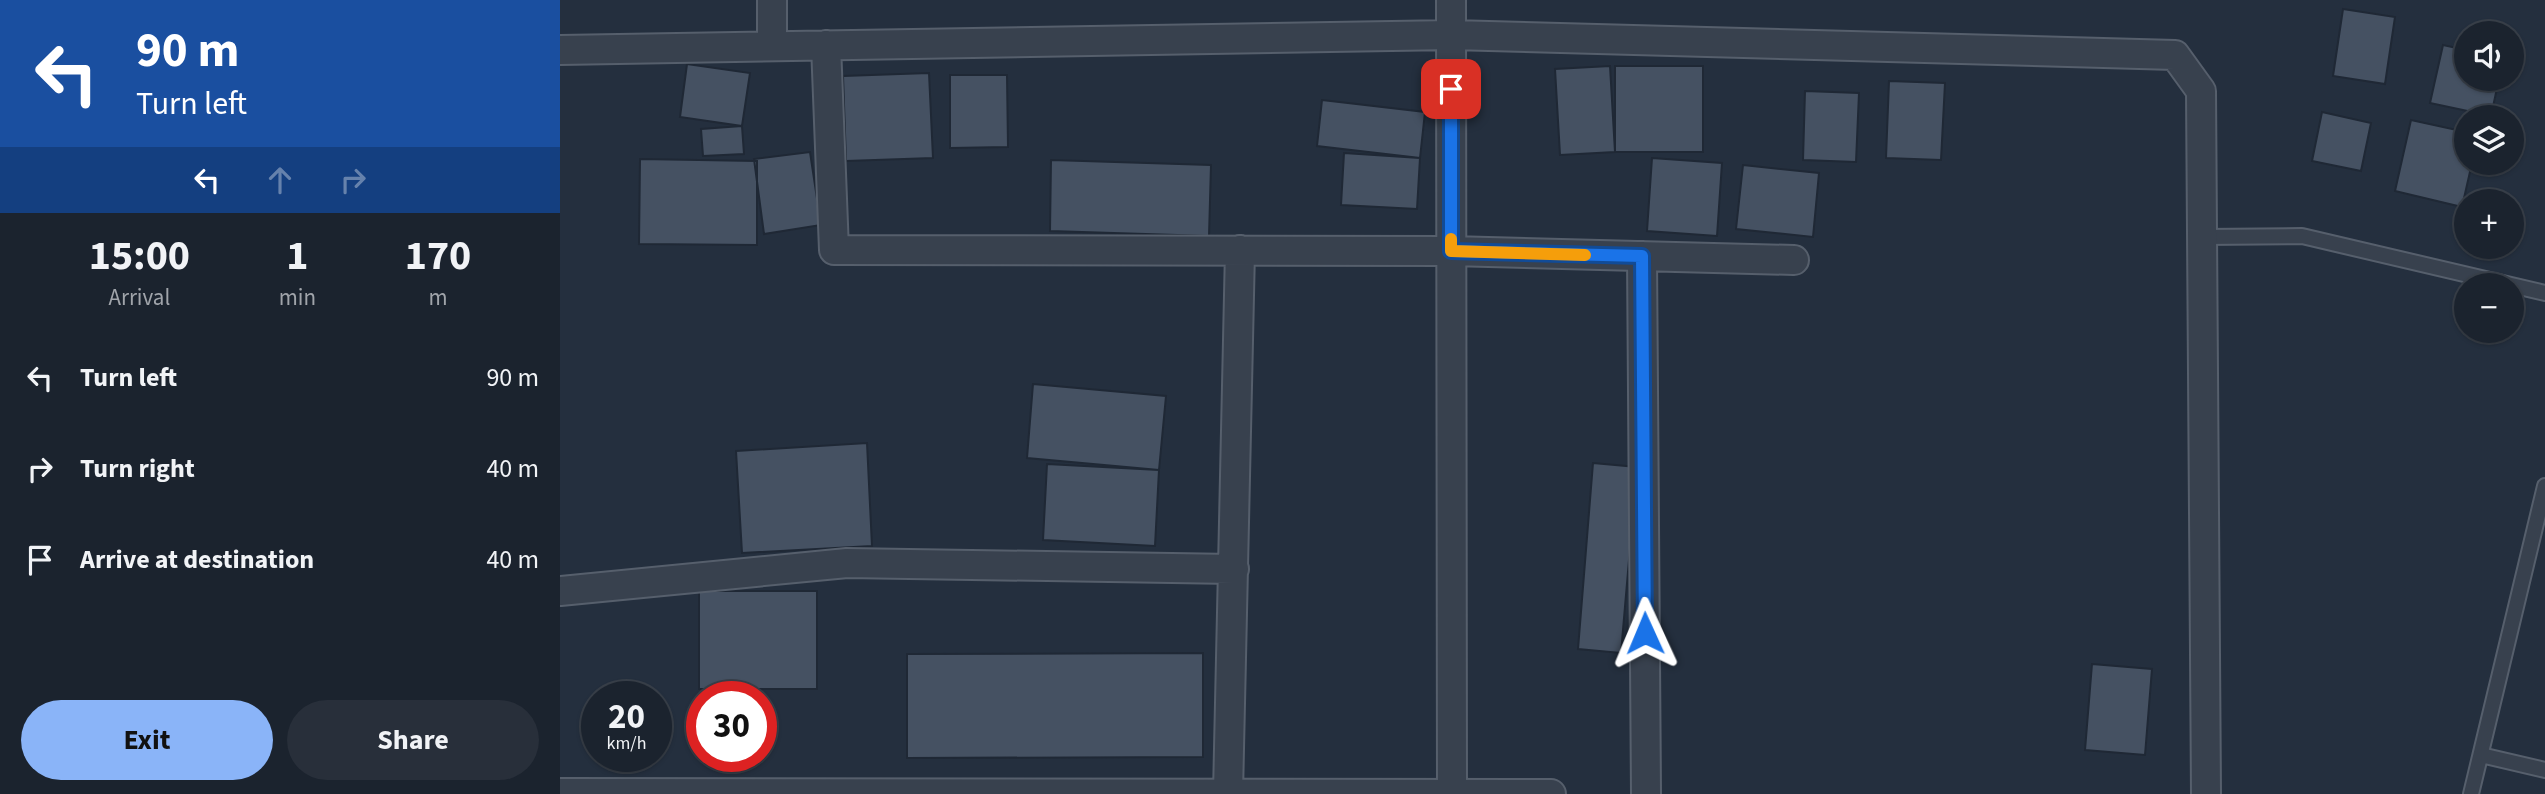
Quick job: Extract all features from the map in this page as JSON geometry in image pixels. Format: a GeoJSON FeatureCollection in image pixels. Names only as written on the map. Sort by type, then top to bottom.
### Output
{"type":"FeatureCollection","features":[{"type":"Feature","properties":{"kind":"street"},"geometry":{"type":"LineString","coordinates":[[772,0],[772,46]]}},
{"type":"Feature","properties":{"kind":"street"},"geometry":{"type":"LineString","coordinates":[[1451,0],[1452,793]]}},
{"type":"Feature","properties":{"kind":"street"},"geometry":{"type":"LineString","coordinates":[[560,50],[1452,35],[2175,55],[2201,91],[2206,794]]}},
{"type":"Feature","properties":{"kind":"street"},"geometry":{"type":"LineString","coordinates":[[827,45],[834,250],[1451,251],[1794,260]]}},
{"type":"Feature","properties":{"kind":"street"},"geometry":{"type":"LineString","coordinates":[[1228,793],[1240,250]]}},
{"type":"Feature","properties":{"kind":"street"},"geometry":{"type":"LineString","coordinates":[[1642,256],[1646,794]]}},
{"type":"Feature","properties":{"kind":"street"},"geometry":{"type":"LineString","coordinates":[[560,591],[847,563],[1234,569]]}},
{"type":"Feature","properties":{"kind":"street"},"geometry":{"type":"LineString","coordinates":[[560,793],[1551,794]]}},
{"type":"Feature","properties":{"kind":"lane"},"geometry":{"type":"LineString","coordinates":[[2204,237],[2302,236],[2545,293]]}},
{"type":"Feature","properties":{"kind":"lane"},"geometry":{"type":"LineString","coordinates":[[2471,794],[2545,486]]}},
{"type":"Feature","properties":{"kind":"lane"},"geometry":{"type":"LineString","coordinates":[[2481,755],[2545,770]]}},
{"type":"Feature","properties":{"kind":"building"},"geometry":{"type":"Polygon","coordinates":[[[2343,9],[2395,17],[2385,84],[2333,76],[2343,9]]]}},
{"type":"Feature","properties":{"kind":"building"},"geometry":{"type":"Polygon","coordinates":[[[2443,45],[2454,47],[2454,91],[2496,91],[2493,105],[2454,105],[2454,108],[2430,103],[2443,45]]]}},
{"type":"Feature","properties":{"kind":"building"},"geometry":{"type":"Polygon","coordinates":[[[687,64],[750,73],[742,126],[680,117],[687,64]]]}},
{"type":"Feature","properties":{"kind":"building"},"geometry":{"type":"Polygon","coordinates":[[[1610,66],[1615,152],[1560,155],[1555,69],[1610,66]]]}},
{"type":"Feature","properties":{"kind":"building"},"geometry":{"type":"Polygon","coordinates":[[[1615,66],[1703,66],[1703,152],[1615,152],[1615,66]]]}},
{"type":"Feature","properties":{"kind":"building"},"geometry":{"type":"Polygon","coordinates":[[[929,73],[933,158],[846,161],[843,76],[929,73]]]}},
{"type":"Feature","properties":{"kind":"building"},"geometry":{"type":"Polygon","coordinates":[[[950,75],[1007,75],[1008,147],[950,148],[950,75]]]}},
{"type":"Feature","properties":{"kind":"building"},"geometry":{"type":"Polygon","coordinates":[[[1889,81],[1945,83],[1941,160],[1886,158],[1889,81]]]}},
{"type":"Feature","properties":{"kind":"building"},"geometry":{"type":"Polygon","coordinates":[[[1805,91],[1859,93],[1856,162],[1803,160],[1805,91]]]}},
{"type":"Feature","properties":{"kind":"building"},"geometry":{"type":"Polygon","coordinates":[[[1322,100],[1425,112],[1420,158],[1317,146],[1322,100]]]}},
{"type":"Feature","properties":{"kind":"building"},"geometry":{"type":"Polygon","coordinates":[[[2322,112],[2371,123],[2361,171],[2312,161],[2322,112]]]}},
{"type":"Feature","properties":{"kind":"building"},"geometry":{"type":"Polygon","coordinates":[[[2411,120],[2454,129],[2454,175],[2469,175],[2466,189],[2454,189],[2454,205],[2395,191],[2411,120]]]}},
{"type":"Feature","properties":{"kind":"building"},"geometry":{"type":"Polygon","coordinates":[[[742,126],[744,154],[703,156],[701,129],[742,126]]]}},
{"type":"Feature","properties":{"kind":"building"},"geometry":{"type":"Polygon","coordinates":[[[810,152],[821,225],[764,234],[754,159],[810,152]]]}},
{"type":"Feature","properties":{"kind":"building"},"geometry":{"type":"Polygon","coordinates":[[[1344,153],[1420,158],[1417,209],[1341,205],[1344,153]]]}},
{"type":"Feature","properties":{"kind":"building"},"geometry":{"type":"Polygon","coordinates":[[[1652,158],[1722,163],[1717,236],[1647,231],[1652,158]]]}},
{"type":"Feature","properties":{"kind":"building"},"geometry":{"type":"Polygon","coordinates":[[[640,159],[757,161],[757,245],[639,244],[640,159]]]}},
{"type":"Feature","properties":{"kind":"building"},"geometry":{"type":"Polygon","coordinates":[[[1051,160],[1211,165],[1209,236],[1050,231],[1051,160]]]}},
{"type":"Feature","properties":{"kind":"building"},"geometry":{"type":"Polygon","coordinates":[[[1743,165],[1819,173],[1813,237],[1736,229],[1743,165]]]}},
{"type":"Feature","properties":{"kind":"building"},"geometry":{"type":"Polygon","coordinates":[[[1033,384],[1166,396],[1159,470],[1027,458],[1033,384]]]}},
{"type":"Feature","properties":{"kind":"building"},"geometry":{"type":"Polygon","coordinates":[[[867,443],[872,546],[742,553],[736,451],[867,443]]]}},
{"type":"Feature","properties":{"kind":"building"},"geometry":{"type":"Polygon","coordinates":[[[1593,463],[1637,467],[1621,653],[1578,649],[1593,463]]]}},
{"type":"Feature","properties":{"kind":"building"},"geometry":{"type":"Polygon","coordinates":[[[1047,464],[1159,470],[1155,546],[1043,540],[1047,464]]]}},
{"type":"Feature","properties":{"kind":"building"},"geometry":{"type":"Polygon","coordinates":[[[699,591],[817,591],[817,689],[777,689],[777,681],[699,681],[699,591]]]}},
{"type":"Feature","properties":{"kind":"building"},"geometry":{"type":"Polygon","coordinates":[[[1203,653],[1203,757],[907,758],[907,654],[1203,653]]]}},
{"type":"Feature","properties":{"kind":"building"},"geometry":{"type":"Polygon","coordinates":[[[2092,664],[2152,669],[2145,755],[2085,750],[2092,664]]]}},
{"type":"Feature","properties":{"kind":"slow traffic"},"geometry":{"type":"LineString","coordinates":[[1451,239],[1451,251],[1585,255]]}},
{"type":"Feature","properties":{"kind":"route"},"geometry":{"type":"LineString","coordinates":[[1451,89],[1451,251],[1642,256],[1645,633]]}}]}
